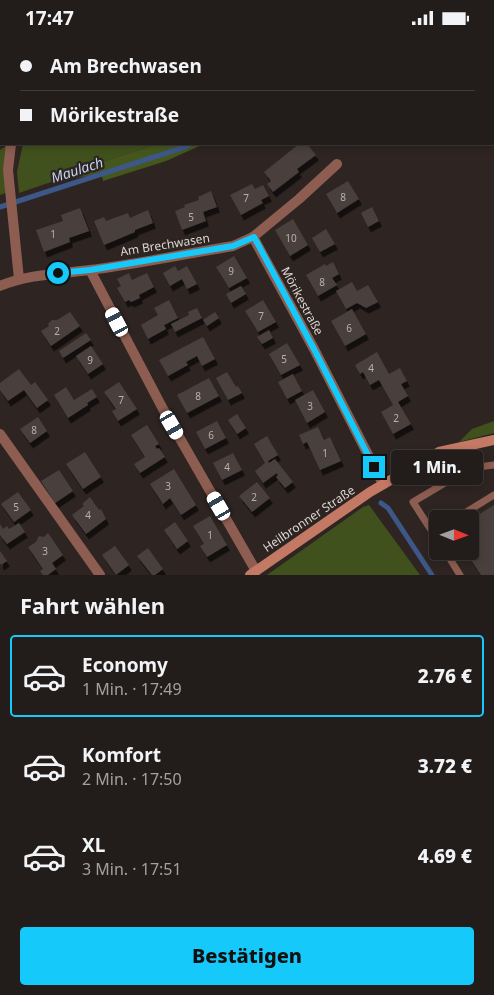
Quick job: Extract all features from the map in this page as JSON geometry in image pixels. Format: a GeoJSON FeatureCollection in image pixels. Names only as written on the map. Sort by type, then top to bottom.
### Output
{"type":"FeatureCollection","features":[{"type":"Feature","properties":{"kind":"main road","name":"Heilbronner Straße"},"geometry":{"type":"LineString","coordinates":[[253,573],[383,484],[439,452],[494,440]]}},
{"type":"Feature","properties":{"kind":"street"},"geometry":{"type":"LineString","coordinates":[[11,145],[8,170],[9,193],[19,279]]}},
{"type":"Feature","properties":{"kind":"street","name":"Am Brechwasen"},"geometry":{"type":"LineString","coordinates":[[0,286],[19,279],[42,274],[90,270],[233,246],[254,237],[299,199],[337,163]]}},
{"type":"Feature","properties":{"kind":"street","name":"Mörikestraße"},"geometry":{"type":"LineString","coordinates":[[254,237],[383,484]]}},
{"type":"Feature","properties":{"kind":"street"},"geometry":{"type":"LineString","coordinates":[[90,270],[163,409],[253,573]]}},
{"type":"Feature","properties":{"kind":"street"},"geometry":{"type":"LineString","coordinates":[[0,434],[100,575]]}},
{"type":"Feature","properties":{"kind":"lane"},"geometry":{"type":"LineString","coordinates":[[429,523],[413,501],[470,468],[494,465]]}},
{"type":"Feature","properties":{"kind":"lane"},"geometry":{"type":"LineString","coordinates":[[470,510],[494,495]]}},
{"type":"Feature","properties":{"kind":"lane"},"geometry":{"type":"LineString","coordinates":[[451,560],[460,575]]}},
{"type":"Feature","properties":{"kind":"green space"},"geometry":{"type":"Polygon","coordinates":[[[9,145],[6,193],[0,195],[0,150],[9,145]]]}},
{"type":"Feature","properties":{"kind":"green space"},"geometry":{"type":"Polygon","coordinates":[[[23,145],[154,145],[99,163],[102,174],[54,181],[19,193],[17,172],[23,145]]]}},
{"type":"Feature","properties":{"kind":"green space"},"geometry":{"type":"Polygon","coordinates":[[[154,145],[202,145],[166,161],[103,181],[99,163],[154,145]]]}},
{"type":"Feature","properties":{"kind":"green space"},"geometry":{"type":"Polygon","coordinates":[[[494,421],[494,433],[459,442],[472,429],[494,421]]]}},
{"type":"Feature","properties":{"kind":"green space"},"geometry":{"type":"Polygon","coordinates":[[[369,505],[420,575],[267,575],[363,507],[369,505]]]}},
{"type":"Feature","properties":{"kind":"building"},"geometry":{"type":"Polygon","coordinates":[[[298,145],[308,145],[316,155],[297,169],[299,172],[273,192],[267,184],[271,181],[264,172],[298,145]]]}},
{"type":"Feature","properties":{"kind":"building"},"geometry":{"type":"Polygon","coordinates":[[[348,181],[359,199],[337,213],[326,194],[348,181]]]}},
{"type":"Feature","properties":{"kind":"building"},"geometry":{"type":"Polygon","coordinates":[[[252,184],[255,189],[263,185],[269,196],[261,200],[263,203],[241,215],[230,195],[252,184]]]}},
{"type":"Feature","properties":{"kind":"building"},"geometry":{"type":"Polygon","coordinates":[[[211,191],[217,207],[203,212],[206,221],[182,230],[175,211],[185,207],[184,205],[199,200],[198,197],[211,191]]]}},
{"type":"Feature","properties":{"kind":"building"},"geometry":{"type":"Polygon","coordinates":[[[372,207],[379,221],[368,227],[361,213],[372,207]]]}},
{"type":"Feature","properties":{"kind":"building"},"geometry":{"type":"Polygon","coordinates":[[[80,208],[89,231],[69,238],[70,242],[44,252],[36,230],[63,221],[61,215],[80,208]]]}},
{"type":"Feature","properties":{"kind":"building"},"geometry":{"type":"Polygon","coordinates":[[[148,210],[153,223],[104,245],[94,221],[104,217],[106,221],[128,213],[130,218],[148,210]]]}},
{"type":"Feature","properties":{"kind":"building"},"geometry":{"type":"Polygon","coordinates":[[[293,219],[308,245],[290,256],[275,230],[293,219]]]}},
{"type":"Feature","properties":{"kind":"building"},"geometry":{"type":"Polygon","coordinates":[[[326,229],[335,244],[320,252],[312,238],[326,229]]]}},
{"type":"Feature","properties":{"kind":"building"},"geometry":{"type":"Polygon","coordinates":[[[234,256],[247,278],[229,288],[216,267],[234,256]]]}},
{"type":"Feature","properties":{"kind":"building"},"geometry":{"type":"Polygon","coordinates":[[[333,262],[339,274],[332,278],[337,285],[318,296],[306,275],[325,264],[326,266],[333,262]]]}},
{"type":"Feature","properties":{"kind":"building"},"geometry":{"type":"Polygon","coordinates":[[[175,266],[178,271],[187,266],[197,284],[187,289],[182,279],[170,286],[163,273],[175,266]]]}},
{"type":"Feature","properties":{"kind":"building"},"geometry":{"type":"Polygon","coordinates":[[[129,273],[132,280],[147,273],[154,287],[139,295],[140,298],[131,302],[129,300],[125,302],[117,288],[121,286],[117,279],[129,273]]]}},
{"type":"Feature","properties":{"kind":"building"},"geometry":{"type":"Polygon","coordinates":[[[352,282],[357,291],[368,285],[378,302],[366,308],[357,303],[346,309],[336,291],[352,282]]]}},
{"type":"Feature","properties":{"kind":"building"},"geometry":{"type":"Polygon","coordinates":[[[241,286],[246,294],[231,303],[226,294],[241,286]]]}},
{"type":"Feature","properties":{"kind":"building"},"geometry":{"type":"Polygon","coordinates":[[[169,300],[178,318],[164,325],[166,329],[148,339],[141,325],[158,315],[154,308],[169,300]]]}},
{"type":"Feature","properties":{"kind":"building"},"geometry":{"type":"Polygon","coordinates":[[[263,300],[276,322],[258,332],[245,311],[263,300]]]}},
{"type":"Feature","properties":{"kind":"building"},"geometry":{"type":"Polygon","coordinates":[[[197,308],[202,318],[175,332],[171,324],[189,315],[188,312],[197,308]]]}},
{"type":"Feature","properties":{"kind":"building"},"geometry":{"type":"Polygon","coordinates":[[[352,309],[366,334],[345,346],[331,321],[352,309]]]}},
{"type":"Feature","properties":{"kind":"building"},"geometry":{"type":"Polygon","coordinates":[[[70,312],[80,326],[51,346],[41,331],[49,326],[48,324],[52,320],[57,320],[70,312]]]}},
{"type":"Feature","properties":{"kind":"building"},"geometry":{"type":"Polygon","coordinates":[[[215,312],[219,318],[207,326],[203,320],[215,312]]]}},
{"type":"Feature","properties":{"kind":"building"},"geometry":{"type":"Polygon","coordinates":[[[269,330],[273,338],[262,344],[257,337],[269,330]]]}},
{"type":"Feature","properties":{"kind":"building"},"geometry":{"type":"Polygon","coordinates":[[[86,333],[91,340],[63,358],[59,351],[86,333]]]}},
{"type":"Feature","properties":{"kind":"building"},"geometry":{"type":"Polygon","coordinates":[[[203,337],[215,359],[202,366],[197,356],[186,362],[188,365],[168,376],[159,360],[203,337]]]}},
{"type":"Feature","properties":{"kind":"building"},"geometry":{"type":"Polygon","coordinates":[[[287,343],[300,365],[281,375],[269,354],[287,343]]]}},
{"type":"Feature","properties":{"kind":"building"},"geometry":{"type":"Polygon","coordinates":[[[91,346],[103,364],[88,374],[76,356],[91,346]]]}},
{"type":"Feature","properties":{"kind":"building"},"geometry":{"type":"Polygon","coordinates":[[[377,352],[389,374],[400,368],[407,381],[401,384],[408,396],[398,402],[411,424],[393,434],[381,412],[393,405],[379,380],[370,385],[363,372],[360,374],[355,365],[377,352]]]}},
{"type":"Feature","properties":{"kind":"building"},"geometry":{"type":"Polygon","coordinates":[[[19,369],[31,385],[35,382],[48,400],[37,408],[24,390],[8,401],[0,390],[0,383],[19,369]]]}},
{"type":"Feature","properties":{"kind":"building"},"geometry":{"type":"Polygon","coordinates":[[[227,372],[242,393],[228,400],[216,378],[227,372]]]}},
{"type":"Feature","properties":{"kind":"building"},"geometry":{"type":"Polygon","coordinates":[[[293,374],[302,391],[287,399],[278,382],[293,374]]]}},
{"type":"Feature","properties":{"kind":"building"},"geometry":{"type":"Polygon","coordinates":[[[209,378],[219,396],[187,413],[177,395],[209,378]]]}},
{"type":"Feature","properties":{"kind":"building"},"geometry":{"type":"Polygon","coordinates":[[[119,382],[137,409],[118,421],[112,411],[116,409],[104,392],[119,382]]]}},
{"type":"Feature","properties":{"kind":"building"},"geometry":{"type":"Polygon","coordinates":[[[66,387],[74,400],[92,389],[97,397],[68,418],[54,395],[66,387]]]}},
{"type":"Feature","properties":{"kind":"building"},"geometry":{"type":"Polygon","coordinates":[[[313,390],[325,412],[307,423],[295,400],[313,390]]]}},
{"type":"Feature","properties":{"kind":"building"},"geometry":{"type":"Polygon","coordinates":[[[237,414],[246,428],[237,434],[228,420],[237,414]]]}},
{"type":"Feature","properties":{"kind":"building"},"geometry":{"type":"Polygon","coordinates":[[[38,417],[47,431],[30,443],[20,429],[38,417]]]}},
{"type":"Feature","properties":{"kind":"building"},"geometry":{"type":"Polygon","coordinates":[[[217,421],[226,438],[205,449],[196,432],[217,421]]]}},
{"type":"Feature","properties":{"kind":"building"},"geometry":{"type":"Polygon","coordinates":[[[147,425],[159,444],[155,446],[157,449],[159,448],[165,457],[140,473],[134,464],[145,457],[131,435],[147,425]]]}},
{"type":"Feature","properties":{"kind":"building"},"geometry":{"type":"Polygon","coordinates":[[[318,427],[324,440],[330,437],[341,461],[320,470],[307,442],[303,444],[299,435],[318,427]]]}},
{"type":"Feature","properties":{"kind":"building"},"geometry":{"type":"Polygon","coordinates":[[[267,436],[278,455],[268,461],[269,463],[275,459],[293,482],[285,488],[276,477],[277,473],[263,483],[255,471],[265,463],[254,444],[267,436]]]}},
{"type":"Feature","properties":{"kind":"building"},"geometry":{"type":"Polygon","coordinates":[[[85,452],[101,477],[83,489],[66,464],[85,452]]]}},
{"type":"Feature","properties":{"kind":"building"},"geometry":{"type":"Polygon","coordinates":[[[233,453],[242,470],[222,480],[213,463],[233,453]]]}},
{"type":"Feature","properties":{"kind":"building"},"geometry":{"type":"Polygon","coordinates":[[[174,469],[196,505],[181,515],[170,498],[163,504],[150,484],[174,469]]]}},
{"type":"Feature","properties":{"kind":"building"},"geometry":{"type":"Polygon","coordinates":[[[59,470],[73,491],[55,503],[41,481],[59,470]]]}},
{"type":"Feature","properties":{"kind":"building"},"geometry":{"type":"Polygon","coordinates":[[[257,482],[270,498],[252,512],[239,496],[257,482]]]}},
{"type":"Feature","properties":{"kind":"building"},"geometry":{"type":"Polygon","coordinates":[[[18,492],[31,510],[14,522],[1,504],[18,492]]]}},
{"type":"Feature","properties":{"kind":"building"},"geometry":{"type":"Polygon","coordinates":[[[90,497],[99,510],[101,509],[106,519],[86,534],[72,515],[84,506],[82,504],[90,497]]]}},
{"type":"Feature","properties":{"kind":"building"},"geometry":{"type":"Polygon","coordinates":[[[494,505],[494,575],[481,575],[471,560],[479,560],[479,514],[494,505]]]}},
{"type":"Feature","properties":{"kind":"building"},"geometry":{"type":"Polygon","coordinates":[[[210,516],[227,545],[207,557],[200,546],[204,544],[193,526],[210,516]]]}},
{"type":"Feature","properties":{"kind":"building"},"geometry":{"type":"Polygon","coordinates":[[[175,522],[188,541],[177,549],[164,530],[175,522]]]}},
{"type":"Feature","properties":{"kind":"building"},"geometry":{"type":"Polygon","coordinates":[[[19,523],[25,532],[7,544],[0,535],[0,524],[3,529],[7,526],[9,529],[19,523]]]}},
{"type":"Feature","properties":{"kind":"building"},"geometry":{"type":"Polygon","coordinates":[[[48,533],[63,555],[52,563],[56,569],[48,575],[43,575],[40,571],[43,569],[28,547],[36,542],[39,536],[44,537],[48,533]]]}},
{"type":"Feature","properties":{"kind":"building"},"geometry":{"type":"Polygon","coordinates":[[[115,546],[129,565],[116,575],[102,555],[115,546]]]}},
{"type":"Feature","properties":{"kind":"building"},"geometry":{"type":"Polygon","coordinates":[[[148,548],[163,569],[155,575],[152,575],[137,556],[148,548]]]}},
{"type":"Feature","properties":{"kind":"building"},"geometry":{"type":"Polygon","coordinates":[[[0,551],[7,561],[1,565],[0,563],[0,551]]]}},
{"type":"Feature","properties":{"kind":"waterway","name":"Maulach"},"geometry":{"type":"LineString","coordinates":[[0,207],[188,145]]}},
{"type":"Feature","properties":{"kind":"waterway"},"geometry":{"type":"LineString","coordinates":[[381,503],[388,508],[432,575]]}},
{"type":"Feature","properties":{"kind":"route"},"geometry":{"type":"LineString","coordinates":[[58,273],[90,270],[233,246],[254,237],[374,467]]}}]}
